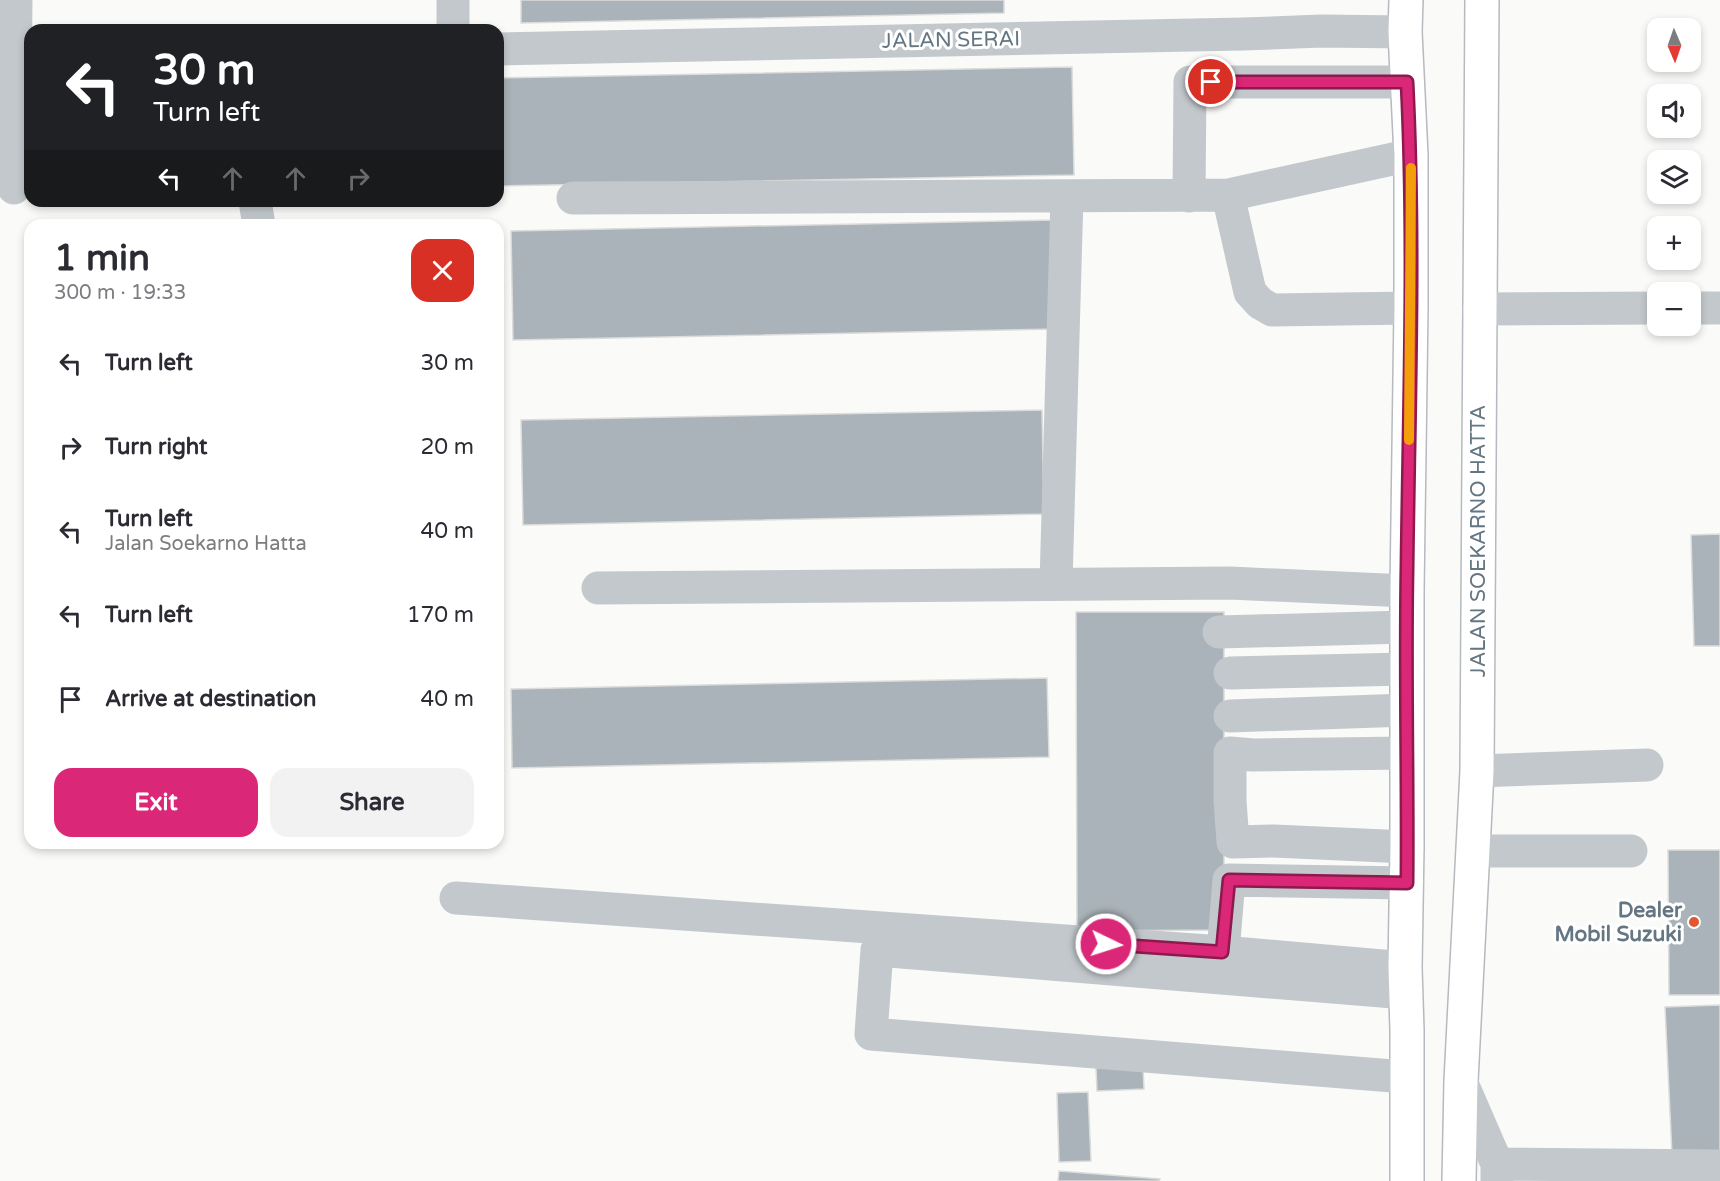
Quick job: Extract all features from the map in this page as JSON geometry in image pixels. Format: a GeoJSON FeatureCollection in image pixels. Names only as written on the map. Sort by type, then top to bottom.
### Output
{"type":"FeatureCollection","features":[{"type":"Feature","properties":{"kind":"main road"},"geometry":{"type":"LineString","coordinates":[[1406,0],[1405,32],[1411,155],[1406,627],[1407,1181]]}},
{"type":"Feature","properties":{"kind":"main road","name":"JALAN SOEKARNO HATTA"},"geometry":{"type":"LineString","coordinates":[[1459,1181],[1461,1081],[1477,771],[1482,0]]}},
{"type":"Feature","properties":{"kind":"street"},"geometry":{"type":"LineString","coordinates":[[15,188],[16,0]]}},
{"type":"Feature","properties":{"kind":"street"},"geometry":{"type":"LineString","coordinates":[[453,0],[453,24]]}},
{"type":"Feature","properties":{"kind":"street","name":"JALAN SERAI"},"geometry":{"type":"LineString","coordinates":[[504,49],[1322,31],[1405,32]]}},
{"type":"Feature","properties":{"kind":"street"},"geometry":{"type":"LineString","coordinates":[[1189,196],[1190,82],[1407,82]]}},
{"type":"Feature","properties":{"kind":"street"},"geometry":{"type":"LineString","coordinates":[[573,198],[1228,195],[1411,155]]}},
{"type":"Feature","properties":{"kind":"street"},"geometry":{"type":"LineString","coordinates":[[1228,195],[1250,292],[1260,303],[1272,310],[1411,308]]}},
{"type":"Feature","properties":{"kind":"street"},"geometry":{"type":"LineString","coordinates":[[1056,583],[1067,196]]}},
{"type":"Feature","properties":{"kind":"street"},"geometry":{"type":"LineString","coordinates":[[1701,308],[1720,308]]}},
{"type":"Feature","properties":{"kind":"street"},"geometry":{"type":"LineString","coordinates":[[1479,309],[1647,309]]}},
{"type":"Feature","properties":{"kind":"street"},"geometry":{"type":"LineString","coordinates":[[598,588],[1230,583],[1407,591]]}},
{"type":"Feature","properties":{"kind":"street"},"geometry":{"type":"LineString","coordinates":[[1219,633],[1406,627]]}},
{"type":"Feature","properties":{"kind":"street"},"geometry":{"type":"LineString","coordinates":[[1230,673],[1407,669]]}},
{"type":"Feature","properties":{"kind":"street"},"geometry":{"type":"LineString","coordinates":[[1230,716],[1407,710]]}},
{"type":"Feature","properties":{"kind":"street"},"geometry":{"type":"LineString","coordinates":[[1407,753],[1253,755],[1230,753],[1230,801],[1233,842],[1274,841],[1407,847]]}},
{"type":"Feature","properties":{"kind":"street"},"geometry":{"type":"LineString","coordinates":[[1477,771],[1647,765]]}},
{"type":"Feature","properties":{"kind":"street"},"geometry":{"type":"LineString","coordinates":[[1473,852],[1631,851]]}},
{"type":"Feature","properties":{"kind":"street"},"geometry":{"type":"LineString","coordinates":[[1222,952],[1229,880],[1407,883]]}},
{"type":"Feature","properties":{"kind":"street"},"geometry":{"type":"LineString","coordinates":[[456,898],[1222,952],[1405,980]]}},
{"type":"Feature","properties":{"kind":"street"},"geometry":{"type":"LineString","coordinates":[[1404,1077],[871,1034],[877,950],[1405,980]]}},
{"type":"Feature","properties":{"kind":"street"},"geometry":{"type":"LineString","coordinates":[[1398,1181],[1407,1030]]}},
{"type":"Feature","properties":{"kind":"street","name":"JALAN SOEKARNO HATTA"},"geometry":{"type":"LineString","coordinates":[[1461,1081],[1497,1172]]}},
{"type":"Feature","properties":{"kind":"street"},"geometry":{"type":"LineString","coordinates":[[1497,1172],[1720,1166]]}},
{"type":"Feature","properties":{"kind":"building"},"geometry":{"type":"Polygon","coordinates":[[[521,0],[1004,0],[1004,13],[521,23],[521,0]]]}},
{"type":"Feature","properties":{"kind":"building"},"geometry":{"type":"Polygon","coordinates":[[[1072,67],[1074,175],[504,186],[504,78],[1072,67]]]}},
{"type":"Feature","properties":{"kind":"building"},"geometry":{"type":"Polygon","coordinates":[[[1054,220],[1056,329],[513,340],[511,231],[1054,220]]]}},
{"type":"Feature","properties":{"kind":"building"},"geometry":{"type":"Polygon","coordinates":[[[1042,410],[1044,514],[523,525],[521,420],[1042,410]]]}},
{"type":"Feature","properties":{"kind":"building"},"geometry":{"type":"Polygon","coordinates":[[[1720,534],[1720,646],[1694,646],[1691,535],[1720,534]]]}},
{"type":"Feature","properties":{"kind":"building"},"geometry":{"type":"Polygon","coordinates":[[[1076,612],[1224,612],[1224,930],[1077,931],[1076,612]]]}},
{"type":"Feature","properties":{"kind":"building"},"geometry":{"type":"Polygon","coordinates":[[[1047,678],[1049,757],[512,768],[511,689],[1047,678]]]}},
{"type":"Feature","properties":{"kind":"building","name":"Dealer Mobil Suzuki"},"geometry":{"type":"Polygon","coordinates":[[[1668,850],[1720,850],[1720,995],[1669,995],[1668,850]]]}},
{"type":"Feature","properties":{"kind":"building"},"geometry":{"type":"Polygon","coordinates":[[[1720,1005],[1720,1152],[1672,1155],[1665,1007],[1720,1005]]]}},
{"type":"Feature","properties":{"kind":"building"},"geometry":{"type":"Polygon","coordinates":[[[1143,1067],[1144,1089],[1097,1091],[1096,1068],[1143,1067]]]}},
{"type":"Feature","properties":{"kind":"building"},"geometry":{"type":"Polygon","coordinates":[[[1088,1092],[1091,1161],[1059,1162],[1057,1093],[1088,1092]]]}},
{"type":"Feature","properties":{"kind":"building"},"geometry":{"type":"Polygon","coordinates":[[[1059,1171],[1160,1179],[1159,1181],[1058,1181],[1059,1171]]]}},
{"type":"Feature","properties":{"kind":"slow traffic"},"geometry":{"type":"LineString","coordinates":[[1409,440],[1411,168]]}},
{"type":"Feature","properties":{"kind":"place","name":"Dealer Mobil Suzuki"},"geometry":{"type":"Point","coordinates":[1694,922]}},
{"type":"Feature","properties":{"kind":"route"},"geometry":{"type":"LineString","coordinates":[[1106,944],[1222,952],[1229,880],[1407,883],[1406,627],[1411,308],[1411,155],[1407,82],[1211,82]]}}]}
